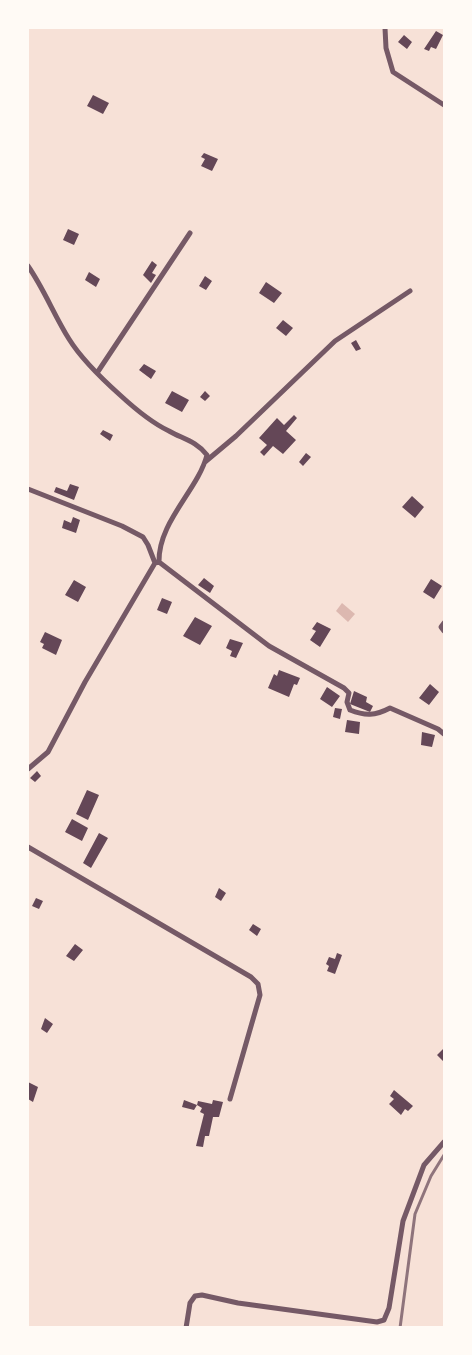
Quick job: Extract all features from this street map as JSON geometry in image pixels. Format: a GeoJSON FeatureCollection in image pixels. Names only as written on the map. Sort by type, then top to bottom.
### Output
{"type":"FeatureCollection","features":[{"type":"Feature","properties":{"kind":"street"},"geometry":{"type":"LineString","coordinates":[[385,28],[386,48],[393,72],[444,105]]}},
{"type":"Feature","properties":{"kind":"street"},"geometry":{"type":"LineString","coordinates":[[97,373],[190,233]]}},
{"type":"Feature","properties":{"kind":"street"},"geometry":{"type":"LineString","coordinates":[[28,266],[41,286],[69,339],[97,373],[122,397],[168,431],[185,437],[201,447],[207,455],[159,547],[157,562],[85,682],[48,752],[28,769]]}},
{"type":"Feature","properties":{"kind":"street"},"geometry":{"type":"LineString","coordinates":[[205,462],[236,436],[335,341],[410,291]]}},
{"type":"Feature","properties":{"kind":"street"},"geometry":{"type":"LineString","coordinates":[[28,489],[113,523],[142,538],[157,562],[269,646],[349,692],[346,702],[350,710],[365,716],[380,714],[390,708],[398,710],[438,728],[444,734]]}},
{"type":"Feature","properties":{"kind":"street"},"geometry":{"type":"LineString","coordinates":[[444,623],[441,627],[444,631]]}},
{"type":"Feature","properties":{"kind":"street"},"geometry":{"type":"LineString","coordinates":[[28,847],[251,977],[258,984],[260,995],[230,1099]]}},
{"type":"Feature","properties":{"kind":"street"},"geometry":{"type":"LineString","coordinates":[[186,1328],[190,1303],[195,1296],[202,1295],[238,1303],[377,1322],[384,1320],[389,1308],[403,1221],[424,1165],[444,1142]]}},
{"type":"Feature","properties":{"kind":"shaded area"},"geometry":{"type":"Polygon","coordinates":[[[342,603],[355,614],[348,622],[336,611],[342,603]]]}},
{"type":"Feature","properties":{"kind":"building"},"geometry":{"type":"Polygon","coordinates":[[[436,31],[443,35],[436,49],[431,47],[429,51],[424,49],[436,31]]]}},
{"type":"Feature","properties":{"kind":"building"},"geometry":{"type":"Polygon","coordinates":[[[404,35],[412,42],[407,49],[398,42],[404,35]]]}},
{"type":"Feature","properties":{"kind":"building"},"geometry":{"type":"Polygon","coordinates":[[[93,95],[109,103],[103,114],[87,106],[93,95]]]}},
{"type":"Feature","properties":{"kind":"building"},"geometry":{"type":"Polygon","coordinates":[[[204,153],[218,159],[212,171],[201,166],[205,159],[201,157],[204,153]]]}},
{"type":"Feature","properties":{"kind":"building"},"geometry":{"type":"Polygon","coordinates":[[[68,229],[79,234],[74,245],[63,240],[68,229]]]}},
{"type":"Feature","properties":{"kind":"building"},"geometry":{"type":"Polygon","coordinates":[[[152,261],[157,265],[152,273],[156,275],[151,283],[143,275],[152,261]]]}},
{"type":"Feature","properties":{"kind":"building"},"geometry":{"type":"Polygon","coordinates":[[[89,272],[100,279],[96,287],[85,280],[89,272]]]}},
{"type":"Feature","properties":{"kind":"building"},"geometry":{"type":"Polygon","coordinates":[[[205,276],[212,281],[206,290],[199,286],[205,276]]]}},
{"type":"Feature","properties":{"kind":"building"},"geometry":{"type":"Polygon","coordinates":[[[266,282],[282,293],[274,303],[259,293],[266,282]]]}},
{"type":"Feature","properties":{"kind":"building"},"geometry":{"type":"Polygon","coordinates":[[[283,320],[293,328],[286,336],[276,328],[283,320]]]}},
{"type":"Feature","properties":{"kind":"building"},"geometry":{"type":"Polygon","coordinates":[[[356,340],[361,349],[356,351],[351,343],[356,340]]]}},
{"type":"Feature","properties":{"kind":"building"},"geometry":{"type":"Polygon","coordinates":[[[144,364],[156,371],[151,379],[139,370],[144,364]]]}},
{"type":"Feature","properties":{"kind":"building"},"geometry":{"type":"Polygon","coordinates":[[[172,391],[189,400],[182,412],[165,403],[172,391]]]}},
{"type":"Feature","properties":{"kind":"building"},"geometry":{"type":"Polygon","coordinates":[[[205,391],[210,396],[205,401],[200,397],[205,391]]]}},
{"type":"Feature","properties":{"kind":"building"},"geometry":{"type":"Polygon","coordinates":[[[294,415],[297,418],[286,431],[296,440],[283,454],[273,446],[264,456],[260,452],[267,445],[259,438],[277,418],[284,425],[294,415]]]}},
{"type":"Feature","properties":{"kind":"building"},"geometry":{"type":"Polygon","coordinates":[[[103,430],[113,435],[110,441],[100,434],[103,430]]]}},
{"type":"Feature","properties":{"kind":"building"},"geometry":{"type":"Polygon","coordinates":[[[306,453],[311,457],[303,466],[299,462],[306,453]]]}},
{"type":"Feature","properties":{"kind":"building"},"geometry":{"type":"Polygon","coordinates":[[[70,484],[79,487],[74,500],[54,492],[56,487],[67,491],[70,484]]]}},
{"type":"Feature","properties":{"kind":"building"},"geometry":{"type":"Polygon","coordinates":[[[412,496],[424,507],[415,518],[402,507],[412,496]]]}},
{"type":"Feature","properties":{"kind":"building"},"geometry":{"type":"Polygon","coordinates":[[[73,517],[80,520],[76,533],[62,528],[64,520],[71,523],[73,517]]]}},
{"type":"Feature","properties":{"kind":"building"},"geometry":{"type":"Polygon","coordinates":[[[204,578],[214,586],[210,593],[198,585],[204,578]]]}},
{"type":"Feature","properties":{"kind":"building"},"geometry":{"type":"Polygon","coordinates":[[[431,579],[442,586],[434,599],[423,592],[431,579]]]}},
{"type":"Feature","properties":{"kind":"building"},"geometry":{"type":"Polygon","coordinates":[[[74,580],[86,587],[78,602],[65,595],[74,580]]]}},
{"type":"Feature","properties":{"kind":"building"},"geometry":{"type":"Polygon","coordinates":[[[162,598],[172,602],[167,614],[157,610],[162,598]]]}},
{"type":"Feature","properties":{"kind":"building"},"geometry":{"type":"Polygon","coordinates":[[[195,617],[212,626],[200,645],[183,636],[195,617]]]}},
{"type":"Feature","properties":{"kind":"building"},"geometry":{"type":"Polygon","coordinates":[[[317,622],[331,629],[320,647],[310,640],[316,631],[312,629],[317,622]]]}},
{"type":"Feature","properties":{"kind":"building"},"geometry":{"type":"Polygon","coordinates":[[[45,632],[62,640],[56,655],[42,648],[44,644],[40,642],[45,632]]]}},
{"type":"Feature","properties":{"kind":"building"},"geometry":{"type":"Polygon","coordinates":[[[230,639],[243,643],[236,658],[230,656],[232,651],[226,648],[230,639]]]}},
{"type":"Feature","properties":{"kind":"building"},"geometry":{"type":"Polygon","coordinates":[[[279,670],[300,678],[297,685],[294,684],[289,697],[268,688],[274,674],[277,676],[279,670]]]}},
{"type":"Feature","properties":{"kind":"building"},"geometry":{"type":"Polygon","coordinates":[[[430,684],[439,692],[429,705],[419,698],[430,684]]]}},
{"type":"Feature","properties":{"kind":"building"},"geometry":{"type":"Polygon","coordinates":[[[327,687],[340,696],[332,707],[320,699],[327,687]]]}},
{"type":"Feature","properties":{"kind":"building"},"geometry":{"type":"Polygon","coordinates":[[[354,691],[367,697],[366,702],[373,706],[370,712],[350,704],[354,691]]]}},
{"type":"Feature","properties":{"kind":"building"},"geometry":{"type":"Polygon","coordinates":[[[335,708],[342,709],[340,719],[333,717],[335,708]]]}},
{"type":"Feature","properties":{"kind":"building"},"geometry":{"type":"Polygon","coordinates":[[[347,720],[360,722],[359,734],[345,732],[347,720]]]}},
{"type":"Feature","properties":{"kind":"building"},"geometry":{"type":"Polygon","coordinates":[[[422,732],[435,735],[432,747],[421,745],[422,732]]]}},
{"type":"Feature","properties":{"kind":"building"},"geometry":{"type":"Polygon","coordinates":[[[37,771],[41,776],[35,782],[30,778],[37,771]]]}},
{"type":"Feature","properties":{"kind":"building"},"geometry":{"type":"Polygon","coordinates":[[[87,790],[99,795],[88,820],[76,814],[87,790]]]}},
{"type":"Feature","properties":{"kind":"building"},"geometry":{"type":"Polygon","coordinates":[[[72,819],[88,828],[82,841],[65,832],[72,819]]]}},
{"type":"Feature","properties":{"kind":"building"},"geometry":{"type":"Polygon","coordinates":[[[99,833],[108,838],[91,868],[83,863],[99,833]]]}},
{"type":"Feature","properties":{"kind":"building"},"geometry":{"type":"Polygon","coordinates":[[[219,888],[226,893],[221,901],[215,897],[219,888]]]}},
{"type":"Feature","properties":{"kind":"building"},"geometry":{"type":"Polygon","coordinates":[[[36,898],[43,901],[39,909],[32,906],[36,898]]]}},
{"type":"Feature","properties":{"kind":"building"},"geometry":{"type":"Polygon","coordinates":[[[253,924],[261,929],[257,936],[249,930],[253,924]]]}},
{"type":"Feature","properties":{"kind":"building"},"geometry":{"type":"Polygon","coordinates":[[[75,944],[83,950],[74,961],[66,956],[75,944]]]}},
{"type":"Feature","properties":{"kind":"building"},"geometry":{"type":"Polygon","coordinates":[[[337,953],[342,955],[335,974],[327,971],[329,966],[326,964],[329,957],[335,959],[337,953]]]}},
{"type":"Feature","properties":{"kind":"building"},"geometry":{"type":"Polygon","coordinates":[[[45,1018],[53,1024],[47,1033],[41,1029],[45,1018]]]}},
{"type":"Feature","properties":{"kind":"building"},"geometry":{"type":"Polygon","coordinates":[[[444,1048],[444,1062],[437,1055],[444,1048]]]}},
{"type":"Feature","properties":{"kind":"building"},"geometry":{"type":"Polygon","coordinates":[[[28,1082],[38,1087],[33,1102],[28,1099],[28,1082]]]}},
{"type":"Feature","properties":{"kind":"building"},"geometry":{"type":"Polygon","coordinates":[[[394,1090],[413,1106],[408,1111],[405,1109],[401,1115],[389,1104],[394,1099],[390,1096],[394,1090]]]}},
{"type":"Feature","properties":{"kind":"building"},"geometry":{"type":"Polygon","coordinates":[[[184,1100],[197,1105],[194,1110],[182,1107],[184,1100]]]}},
{"type":"Feature","properties":{"kind":"building"},"geometry":{"type":"Polygon","coordinates":[[[213,1100],[223,1102],[219,1117],[213,1117],[209,1136],[205,1136],[203,1147],[196,1146],[204,1114],[200,1112],[202,1108],[197,1105],[198,1101],[212,1104],[213,1100]]]}},
{"type":"Feature","properties":{"kind":"railway"},"geometry":{"type":"LineString","coordinates":[[400,1328],[415,1214],[431,1176],[444,1155]]}}]}
